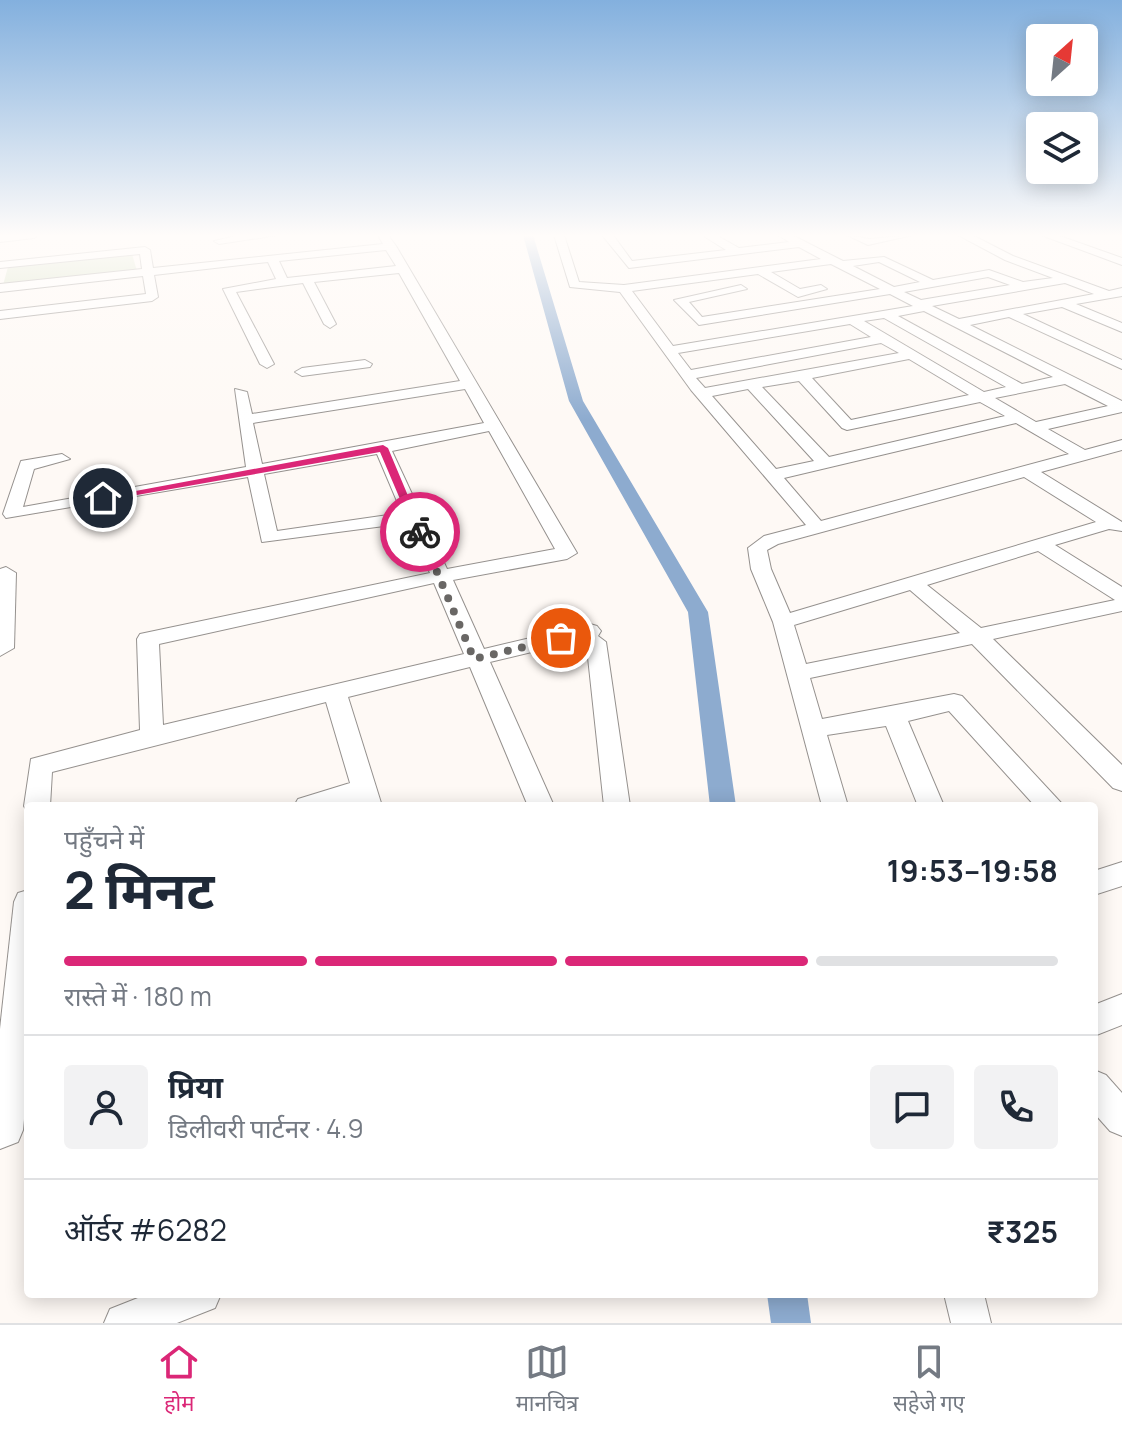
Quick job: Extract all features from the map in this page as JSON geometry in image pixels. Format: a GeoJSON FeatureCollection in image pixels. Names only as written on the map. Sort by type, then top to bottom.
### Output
{"type":"FeatureCollection","features":[{"type":"Feature","properties":{"kind":"street"},"geometry":{"type":"LineString","coordinates":[[0,315],[152,297]]}},
{"type":"Feature","properties":{"kind":"street"},"geometry":{"type":"LineString","coordinates":[[233,297],[267,364]]}},
{"type":"Feature","properties":{"kind":"street"},"geometry":{"type":"LineString","coordinates":[[316,297],[330,324]]}},
{"type":"Feature","properties":{"kind":"street"},"geometry":{"type":"LineString","coordinates":[[152,736],[148,639],[441,576],[567,553],[419,297]]}},
{"type":"Feature","properties":{"kind":"street"},"geometry":{"type":"LineString","coordinates":[[630,297],[702,393],[818,528]]}},
{"type":"Feature","properties":{"kind":"street"},"geometry":{"type":"LineString","coordinates":[[698,297],[680,300],[699,321],[845,297]]}},
{"type":"Feature","properties":{"kind":"street"},"geometry":{"type":"LineString","coordinates":[[753,297],[806,328]]}},
{"type":"Feature","properties":{"kind":"street"},"geometry":{"type":"LineString","coordinates":[[907,297],[1122,407]]}},
{"type":"Feature","properties":{"kind":"street"},"geometry":{"type":"LineString","coordinates":[[669,351],[886,314],[966,297]]}},
{"type":"Feature","properties":{"kind":"street"},"geometry":{"type":"LineString","coordinates":[[958,323],[1096,297]]}},
{"type":"Feature","properties":{"kind":"street"},"geometry":{"type":"LineString","coordinates":[[1063,303],[1121,327]]}},
{"type":"Feature","properties":{"kind":"street"},"geometry":{"type":"LineString","coordinates":[[1010,313],[1122,365]]}},
{"type":"Feature","properties":{"kind":"street"},"geometry":{"type":"LineString","coordinates":[[886,314],[1020,389]]}},
{"type":"Feature","properties":{"kind":"street"},"geometry":{"type":"LineString","coordinates":[[852,320],[1083,456]]}},
{"type":"Feature","properties":{"kind":"street"},"geometry":{"type":"LineString","coordinates":[[688,375],[884,338]]}},
{"type":"Feature","properties":{"kind":"street"},"geometry":{"type":"LineString","coordinates":[[702,393],[911,355]]}},
{"type":"Feature","properties":{"kind":"street"},"geometry":{"type":"LineString","coordinates":[[302,372],[468,384]]}},
{"type":"Feature","properties":{"kind":"street"},"geometry":{"type":"LineString","coordinates":[[245,420],[370,376]]}},
{"type":"Feature","properties":{"kind":"street"},"geometry":{"type":"LineString","coordinates":[[802,376],[847,425],[1066,379]]}},
{"type":"Feature","properties":{"kind":"street"},"geometry":{"type":"LineString","coordinates":[[751,384],[825,463]]}},
{"type":"Feature","properties":{"kind":"street"},"geometry":{"type":"LineString","coordinates":[[240,392],[269,538],[413,517]]}},
{"type":"Feature","properties":{"kind":"street"},"geometry":{"type":"LineString","coordinates":[[1034,427],[1122,407]]}},
{"type":"Feature","properties":{"kind":"street"},"geometry":{"type":"LineString","coordinates":[[773,475],[1018,418]]}},
{"type":"Feature","properties":{"kind":"street"},"geometry":{"type":"LineString","coordinates":[[62,459],[27,465],[12,514],[255,472],[492,426]]}},
{"type":"Feature","properties":{"kind":"street"},"geometry":{"type":"LineString","coordinates":[[834,802],[783,622],[761,569],[757,548],[771,540],[1122,445]]}},
{"type":"Feature","properties":{"kind":"street"},"geometry":{"type":"LineString","coordinates":[[383,448],[539,802]]}},
{"type":"Feature","properties":{"kind":"street"},"geometry":{"type":"LineString","coordinates":[[1027,471],[1116,526]]}},
{"type":"Feature","properties":{"kind":"street"},"geometry":{"type":"LineString","coordinates":[[783,622],[1040,544],[1116,526]]}},
{"type":"Feature","properties":{"kind":"street"},"geometry":{"type":"LineString","coordinates":[[1040,544],[1122,596]]}},
{"type":"Feature","properties":{"kind":"street"},"geometry":{"type":"LineString","coordinates":[[0,649],[3,648],[6,573]]}},
{"type":"Feature","properties":{"kind":"street"},"geometry":{"type":"LineString","coordinates":[[912,582],[977,636],[1122,781]]}},
{"type":"Feature","properties":{"kind":"street"},"geometry":{"type":"LineString","coordinates":[[797,673],[1122,605]]}},
{"type":"Feature","properties":{"kind":"street"},"geometry":{"type":"LineString","coordinates":[[37,802],[40,766],[474,659],[592,636],[616,802]]}},
{"type":"Feature","properties":{"kind":"street"},"geometry":{"type":"LineString","coordinates":[[335,692],[366,798],[336,802]]}},
{"type":"Feature","properties":{"kind":"street"},"geometry":{"type":"LineString","coordinates":[[813,729],[894,716],[954,702],[1047,802]]}},
{"type":"Feature","properties":{"kind":"street"},"geometry":{"type":"LineString","coordinates":[[894,716],[929,802]]}},
{"type":"Feature","properties":{"kind":"street"},"geometry":{"type":"LineString","coordinates":[[1098,882],[1122,874]]}},
{"type":"Feature","properties":{"kind":"street"},"geometry":{"type":"LineString","coordinates":[[11,1128],[24,993]]}},
{"type":"Feature","properties":{"kind":"street"},"geometry":{"type":"LineString","coordinates":[[1098,1019],[1122,1009]]}},
{"type":"Feature","properties":{"kind":"street"},"geometry":{"type":"LineString","coordinates":[[1098,1092],[1122,1119]]}},
{"type":"Feature","properties":{"kind":"street"},"geometry":{"type":"LineString","coordinates":[[124,1323],[190,1298]]}},
{"type":"Feature","properties":{"kind":"street"},"geometry":{"type":"LineString","coordinates":[[965,1298],[971,1323]]}},
{"type":"Feature","properties":{"kind":"waterway"},"geometry":{"type":"LineString","coordinates":[[546,297],[576,401],[698,612],[722,802]]}},
{"type":"Feature","properties":{"kind":"waterway"},"geometry":{"type":"LineString","coordinates":[[788,1298],[791,1323]]}},
{"type":"Feature","properties":{"kind":"way so far"},"geometry":{"type":"LineString","coordinates":[[420,532],[474,659],[561,638]]}},
{"type":"Feature","properties":{"kind":"route"},"geometry":{"type":"LineString","coordinates":[[103,498],[383,448],[420,532]]}}]}
